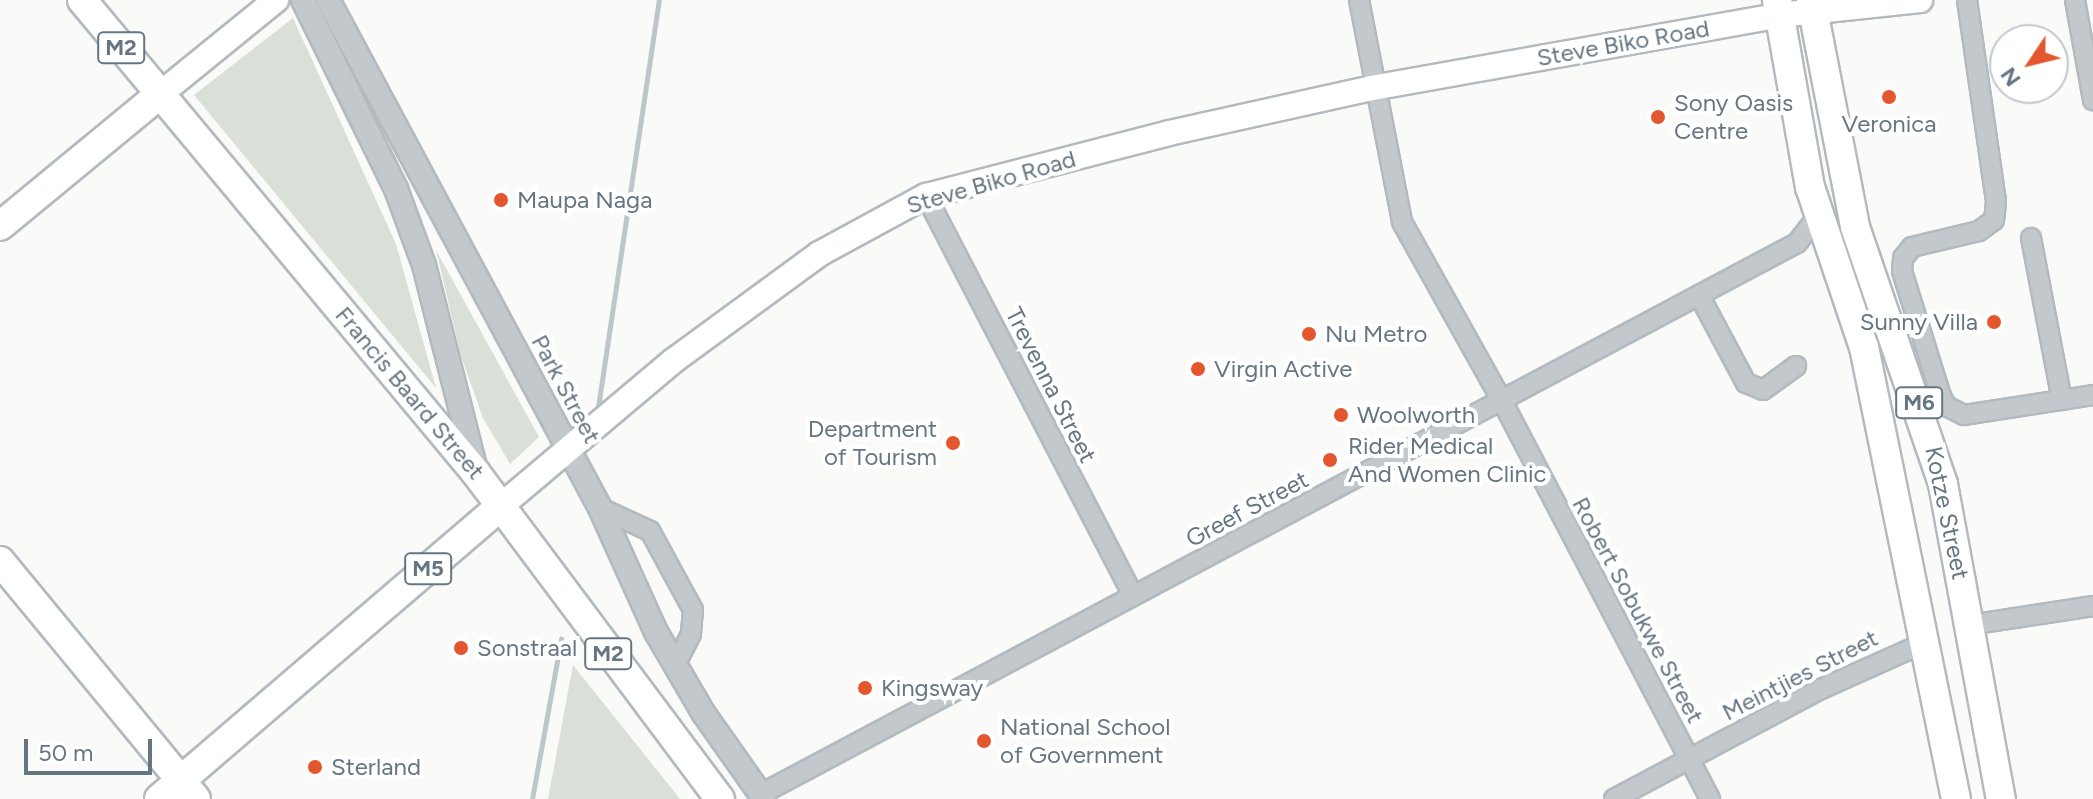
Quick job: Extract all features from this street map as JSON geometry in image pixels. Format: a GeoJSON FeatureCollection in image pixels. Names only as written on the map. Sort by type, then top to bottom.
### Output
{"type":"FeatureCollection","features":[{"type":"Feature","properties":{"kind":"main road","name":"Francis Baard Street"},"geometry":{"type":"LineString","coordinates":[[82,0],[502,505],[720,799]]}},
{"type":"Feature","properties":{"kind":"main road"},"geometry":{"type":"LineString","coordinates":[[0,226],[276,0]]}},
{"type":"Feature","properties":{"kind":"main road","name":"Steve Biko Road"},"geometry":{"type":"LineString","coordinates":[[159,799],[189,790],[502,505],[673,361],[819,254],[926,196],[1169,133],[1372,88],[1779,8],[1920,0]]}},
{"type":"Feature","properties":{"kind":"main road","name":"Kotze Street"},"geometry":{"type":"LineString","coordinates":[[1812,7],[1855,227],[1930,435],[2001,799]]}},
{"type":"Feature","properties":{"kind":"main road","name":"Kotze Street"},"geometry":{"type":"LineString","coordinates":[[1779,8],[1819,215],[1858,322],[1956,799]]}},
{"type":"Feature","properties":{"kind":"main road"},"geometry":{"type":"LineString","coordinates":[[0,561],[189,790]]}},
{"type":"Feature","properties":{"kind":"street"},"geometry":{"type":"LineString","coordinates":[[303,0],[396,189],[414,240],[476,473]]}},
{"type":"Feature","properties":{"kind":"street","name":"Park Street"},"geometry":{"type":"LineString","coordinates":[[328,0],[600,508],[675,665],[762,796]]}},
{"type":"Feature","properties":{"kind":"street","name":"Robert Sobukwe Street"},"geometry":{"type":"LineString","coordinates":[[1359,0],[1372,88],[1402,222],[1502,401],[1710,799]]}},
{"type":"Feature","properties":{"kind":"street"},"geometry":{"type":"LineString","coordinates":[[1967,0],[1996,202],[1994,220],[1979,231],[1906,251],[1902,271],[1941,396],[1956,413],[2093,395]]}},
{"type":"Feature","properties":{"kind":"street"},"geometry":{"type":"LineString","coordinates":[[2075,0],[2093,100]]}},
{"type":"Feature","properties":{"kind":"street","name":"Trevenna Street"},"geometry":{"type":"LineString","coordinates":[[926,196],[1133,596]]}},
{"type":"Feature","properties":{"kind":"street","name":"Greef Street"},"geometry":{"type":"LineString","coordinates":[[762,796],[1797,243],[1819,215]]}},
{"type":"Feature","properties":{"kind":"street"},"geometry":{"type":"LineString","coordinates":[[2031,238],[2062,400]]}},
{"type":"Feature","properties":{"kind":"street"},"geometry":{"type":"LineString","coordinates":[[1797,243],[1832,250]]}},
{"type":"Feature","properties":{"kind":"street"},"geometry":{"type":"LineString","coordinates":[[1699,295],[1746,383],[1763,390],[1796,366]]}},
{"type":"Feature","properties":{"kind":"street"},"geometry":{"type":"LineString","coordinates":[[600,508],[650,531],[693,610],[695,622],[675,665]]}},
{"type":"Feature","properties":{"kind":"street"},"geometry":{"type":"LineString","coordinates":[[1969,625],[2093,606]]}},
{"type":"Feature","properties":{"kind":"street","name":"Meintjies Street"},"geometry":{"type":"LineString","coordinates":[[1614,799],[1821,689],[1926,642]]}},
{"type":"Feature","properties":{"kind":"shaded area"},"geometry":{"type":"Polygon","coordinates":[[[293,18],[396,244],[436,388],[194,95],[293,18]]]}},
{"type":"Feature","properties":{"kind":"shaded area"},"geometry":{"type":"Polygon","coordinates":[[[436,250],[539,437],[510,464],[483,418],[461,356],[436,250]]]}},
{"type":"Feature","properties":{"kind":"shaded area"},"geometry":{"type":"Polygon","coordinates":[[[573,665],[680,799],[548,799],[573,665]]]}},
{"type":"Feature","properties":{"kind":"waterway"},"geometry":{"type":"LineString","coordinates":[[598,407],[659,0]]}},
{"type":"Feature","properties":{"kind":"waterway"},"geometry":{"type":"LineString","coordinates":[[532,799],[561,639]]}},
{"type":"Feature","properties":{"kind":"place","name":"Veronica"},"geometry":{"type":"Point","coordinates":[1889,97]}},
{"type":"Feature","properties":{"kind":"place","name":"Sony Oasis Centre"},"geometry":{"type":"Point","coordinates":[1658,117]}},
{"type":"Feature","properties":{"kind":"place","name":"Maupa Naga"},"geometry":{"type":"Point","coordinates":[501,200]}},
{"type":"Feature","properties":{"kind":"place","name":"Sunny Villa"},"geometry":{"type":"Point","coordinates":[1994,322]}},
{"type":"Feature","properties":{"kind":"place","name":"Nu Metro"},"geometry":{"type":"Point","coordinates":[1309,334]}},
{"type":"Feature","properties":{"kind":"place","name":"Virgin Active"},"geometry":{"type":"Point","coordinates":[1198,369]}},
{"type":"Feature","properties":{"kind":"place","name":"Woolworth"},"geometry":{"type":"Point","coordinates":[1341,415]}},
{"type":"Feature","properties":{"kind":"place","name":"Department of Tourism"},"geometry":{"type":"Point","coordinates":[953,443]}},
{"type":"Feature","properties":{"kind":"place","name":"Rider Medical And Women Clinic"},"geometry":{"type":"Point","coordinates":[1330,460]}},
{"type":"Feature","properties":{"kind":"place","name":"Sonstraal"},"geometry":{"type":"Point","coordinates":[461,648]}},
{"type":"Feature","properties":{"kind":"place","name":"Kingsway"},"geometry":{"type":"Point","coordinates":[865,688]}},
{"type":"Feature","properties":{"kind":"place","name":"National School of Government"},"geometry":{"type":"Point","coordinates":[984,741]}},
{"type":"Feature","properties":{"kind":"place","name":"Sterland"},"geometry":{"type":"Point","coordinates":[315,767]}}]}
